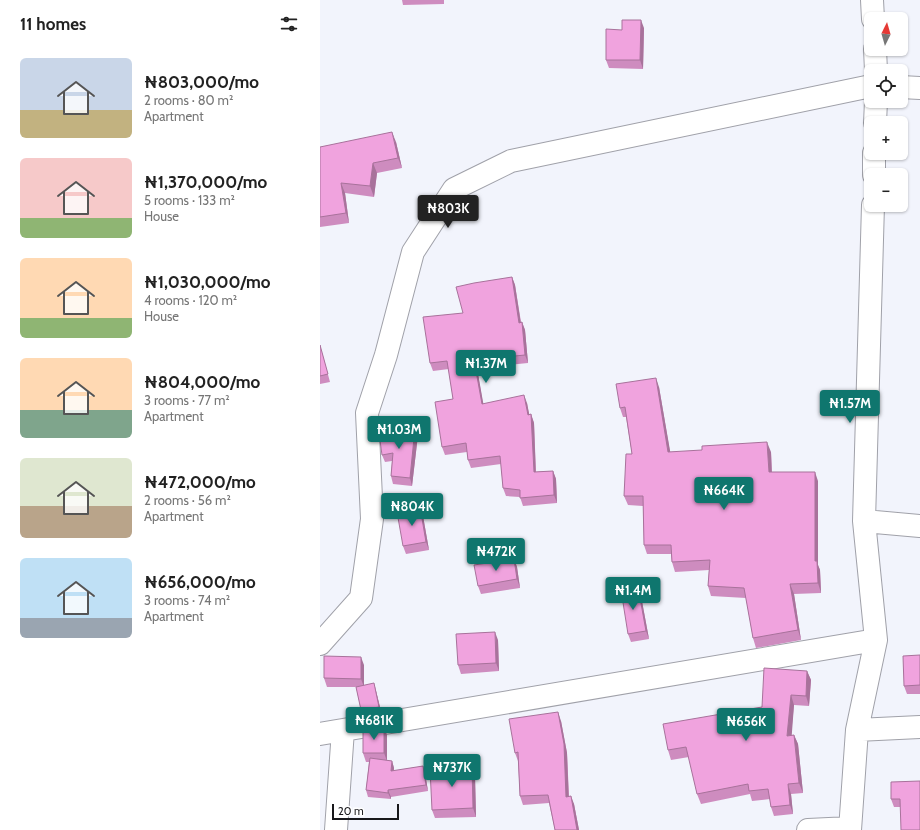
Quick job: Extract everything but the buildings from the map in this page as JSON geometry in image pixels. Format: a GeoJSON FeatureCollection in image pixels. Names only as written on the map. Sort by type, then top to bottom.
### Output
{"type":"FeatureCollection","features":[{"type":"Feature","properties":{"kind":"street"},"geometry":{"type":"LineString","coordinates":[[872,0],[873,12]]}},
{"type":"Feature","properties":{"kind":"street"},"geometry":{"type":"LineString","coordinates":[[320,644],[361,598],[372,520],[367,413],[386,355],[413,252],[454,189],[511,161],[864,87]]}},
{"type":"Feature","properties":{"kind":"street"},"geometry":{"type":"LineString","coordinates":[[908,87],[920,88]]}},
{"type":"Feature","properties":{"kind":"street"},"geometry":{"type":"LineString","coordinates":[[808,830],[850,829],[857,730],[876,640],[864,521],[873,212]]}},
{"type":"Feature","properties":{"kind":"street"},"geometry":{"type":"LineString","coordinates":[[864,521],[920,526]]}},
{"type":"Feature","properties":{"kind":"street"},"geometry":{"type":"LineString","coordinates":[[320,734],[876,640]]}},
{"type":"Feature","properties":{"kind":"street"},"geometry":{"type":"LineString","coordinates":[[857,730],[920,727]]}},
{"type":"Feature","properties":{"kind":"street"},"geometry":{"type":"LineString","coordinates":[[336,830],[343,730]]}}]}
